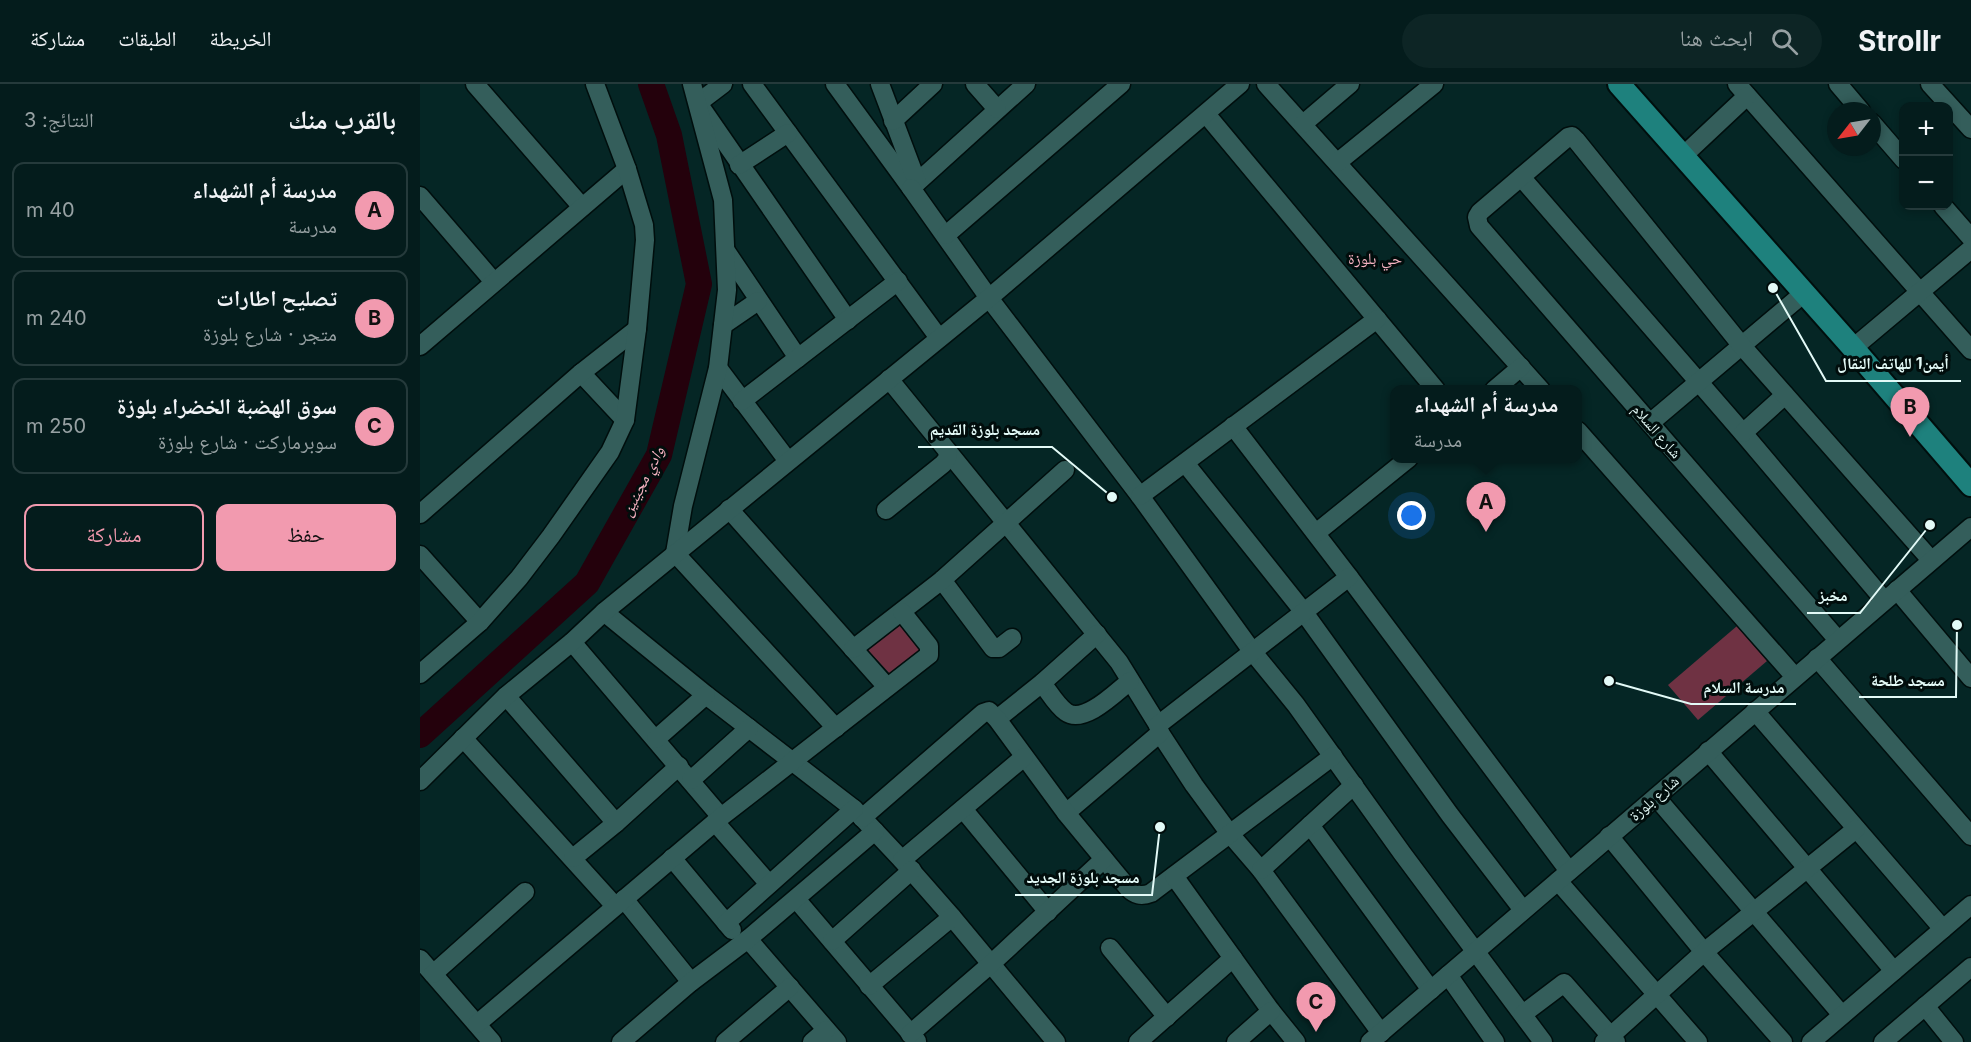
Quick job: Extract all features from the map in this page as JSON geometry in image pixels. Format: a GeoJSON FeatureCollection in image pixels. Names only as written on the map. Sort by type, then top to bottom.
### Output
{"type":"FeatureCollection","features":[{"type":"Feature","properties":{"kind":"main road"},"geometry":{"type":"LineString","coordinates":[[1619,84],[1971,485]]}},
{"type":"Feature","properties":{"kind":"street"},"geometry":{"type":"LineString","coordinates":[[475,84],[582,207]]}},
{"type":"Feature","properties":{"kind":"street"},"geometry":{"type":"LineString","coordinates":[[420,674],[480,622],[519,578],[610,452],[625,420],[637,329],[645,240],[644,225],[627,169],[595,84]]}},
{"type":"Feature","properties":{"kind":"street"},"geometry":{"type":"LineString","coordinates":[[675,553],[683,506],[718,368],[727,290],[723,200],[692,84]]}},
{"type":"Feature","properties":{"kind":"street"},"geometry":{"type":"LineString","coordinates":[[698,103],[723,84]]}},
{"type":"Feature","properties":{"kind":"street"},"geometry":{"type":"LineString","coordinates":[[752,84],[939,338]]}},
{"type":"Feature","properties":{"kind":"street"},"geometry":{"type":"LineString","coordinates":[[835,84],[914,185],[989,298],[1140,496],[1252,651],[1296,705],[1543,1042]]}},
{"type":"Feature","properties":{"kind":"street"},"geometry":{"type":"LineString","coordinates":[[880,84],[914,185]]}},
{"type":"Feature","properties":{"kind":"street"},"geometry":{"type":"LineString","coordinates":[[893,121],[933,84]]}},
{"type":"Feature","properties":{"kind":"street"},"geometry":{"type":"LineString","coordinates":[[975,84],[997,109]]}},
{"type":"Feature","properties":{"kind":"street"},"geometry":{"type":"LineString","coordinates":[[914,185],[1026,84]]}},
{"type":"Feature","properties":{"kind":"street"},"geometry":{"type":"LineString","coordinates":[[946,235],[1121,84]]}},
{"type":"Feature","properties":{"kind":"street"},"geometry":{"type":"LineString","coordinates":[[420,781],[506,696],[572,642],[604,612],[989,298],[1240,84]]}},
{"type":"Feature","properties":{"kind":"street"},"geometry":{"type":"LineString","coordinates":[[1266,84],[1537,385]]}},
{"type":"Feature","properties":{"kind":"street"},"geometry":{"type":"LineString","coordinates":[[1303,124],[1350,84]]}},
{"type":"Feature","properties":{"kind":"street"},"geometry":{"type":"LineString","coordinates":[[1338,162],[1434,84]]}},
{"type":"Feature","properties":{"kind":"street"},"geometry":{"type":"LineString","coordinates":[[1838,84],[1853,102]]}},
{"type":"Feature","properties":{"kind":"street"},"geometry":{"type":"LineString","coordinates":[[1930,84],[1971,129]]}},
{"type":"Feature","properties":{"kind":"street"},"geometry":{"type":"LineString","coordinates":[[1683,156],[1742,90],[1971,350]]}},
{"type":"Feature","properties":{"kind":"street"},"geometry":{"type":"LineString","coordinates":[[698,103],[848,320]]}},
{"type":"Feature","properties":{"kind":"street"},"geometry":{"type":"LineString","coordinates":[[1206,114],[1432,385]]}},
{"type":"Feature","properties":{"kind":"street"},"geometry":{"type":"LineString","coordinates":[[739,165],[788,133]]}},
{"type":"Feature","properties":{"kind":"street"},"geometry":{"type":"LineString","coordinates":[[1881,133],[1901,156]]}},
{"type":"Feature","properties":{"kind":"street"},"geometry":{"type":"LineString","coordinates":[[1934,557],[1742,346],[1576,140],[1568,137],[1521,177],[1743,432],[1891,595],[1971,678]]}},
{"type":"Feature","properties":{"kind":"street"},"geometry":{"type":"LineString","coordinates":[[420,346],[627,169]]}},
{"type":"Feature","properties":{"kind":"street","name":"شارع السلام"},"geometry":{"type":"LineString","coordinates":[[1521,177],[1480,212],[1477,221],[1838,640]]}},
{"type":"Feature","properties":{"kind":"street"},"geometry":{"type":"LineString","coordinates":[[420,196],[494,282]]}},
{"type":"Feature","properties":{"kind":"street"},"geometry":{"type":"LineString","coordinates":[[1946,210],[1971,238]]}},
{"type":"Feature","properties":{"kind":"street"},"geometry":{"type":"LineString","coordinates":[[725,249],[798,358]]}},
{"type":"Feature","properties":{"kind":"street"},"geometry":{"type":"LineString","coordinates":[[1853,348],[1971,249]]}},
{"type":"Feature","properties":{"kind":"street"},"geometry":{"type":"LineString","coordinates":[[742,401],[898,281]]}},
{"type":"Feature","properties":{"kind":"street"},"geometry":{"type":"LineString","coordinates":[[1650,423],[1804,293]]}},
{"type":"Feature","properties":{"kind":"street"},"geometry":{"type":"LineString","coordinates":[[723,325],[758,301]]}},
{"type":"Feature","properties":{"kind":"street"},"geometry":{"type":"LineString","coordinates":[[1140,496],[1377,319]]}},
{"type":"Feature","properties":{"kind":"street"},"geometry":{"type":"LineString","coordinates":[[420,514],[581,373],[637,329]]}},
{"type":"Feature","properties":{"kind":"street"},"geometry":{"type":"LineString","coordinates":[[1500,385],[1521,367]]}},
{"type":"Feature","properties":{"kind":"street"},"geometry":{"type":"LineString","coordinates":[[718,368],[788,461]]}},
{"type":"Feature","properties":{"kind":"street"},"geometry":{"type":"LineString","coordinates":[[581,373],[625,420]]}},
{"type":"Feature","properties":{"kind":"street"},"geometry":{"type":"LineString","coordinates":[[889,379],[1119,662],[1194,784],[1230,834],[1261,870],[1375,1037]]}},
{"type":"Feature","properties":{"kind":"street"},"geometry":{"type":"LineString","coordinates":[[1743,432],[1785,395]]}},
{"type":"Feature","properties":{"kind":"street"},"geometry":{"type":"LineString","coordinates":[[1233,426],[1349,577],[1563,876],[1698,1042]]}},
{"type":"Feature","properties":{"kind":"street"},"geometry":{"type":"LineString","coordinates":[[1582,436],[1795,677]]}},
{"type":"Feature","properties":{"kind":"street"},"geometry":{"type":"LineString","coordinates":[[886,510],[943,464],[948,453]]}},
{"type":"Feature","properties":{"kind":"street"},"geometry":{"type":"LineString","coordinates":[[1185,463],[1303,611],[1450,814],[1523,910]]}},
{"type":"Feature","properties":{"kind":"street"},"geometry":{"type":"LineString","coordinates":[[1316,533],[1404,463]]}},
{"type":"Feature","properties":{"kind":"street"},"geometry":{"type":"LineString","coordinates":[[854,649],[942,580],[1065,470]]}},
{"type":"Feature","properties":{"kind":"street"},"geometry":{"type":"LineString","coordinates":[[729,509],[887,687]]}},
{"type":"Feature","properties":{"kind":"street","name":"شارع بلوزة"},"geometry":{"type":"LineString","coordinates":[[1375,1037],[1971,527]]}},
{"type":"Feature","properties":{"kind":"street"},"geometry":{"type":"LineString","coordinates":[[675,553],[836,728]]}},
{"type":"Feature","properties":{"kind":"street"},"geometry":{"type":"LineString","coordinates":[[420,555],[480,622]]}},
{"type":"Feature","properties":{"kind":"street"},"geometry":{"type":"LineString","coordinates":[[1066,813],[1159,729],[1252,651],[1349,577]]}},
{"type":"Feature","properties":{"kind":"street"},"geometry":{"type":"LineString","coordinates":[[942,580],[993,648],[999,648],[1012,638]]}},
{"type":"Feature","properties":{"kind":"street"},"geometry":{"type":"LineString","coordinates":[[604,612],[864,819],[952,916],[1056,1042]]}},
{"type":"Feature","properties":{"kind":"street"},"geometry":{"type":"LineString","coordinates":[[477,1024],[718,820],[929,655],[929,646],[902,612]]}},
{"type":"Feature","properties":{"kind":"street"},"geometry":{"type":"LineString","coordinates":[[997,719],[1097,634]]}},
{"type":"Feature","properties":{"kind":"street"},"geometry":{"type":"LineString","coordinates":[[572,642],[685,773],[718,820],[769,884]]}},
{"type":"Feature","properties":{"kind":"street"},"geometry":{"type":"LineString","coordinates":[[1817,658],[1971,836]]}},
{"type":"Feature","properties":{"kind":"street"},"geometry":{"type":"LineString","coordinates":[[1042,683],[1066,713],[1077,716],[1089,713],[1130,681]]}},
{"type":"Feature","properties":{"kind":"street"},"geometry":{"type":"LineString","coordinates":[[656,739],[706,695]]}},
{"type":"Feature","properties":{"kind":"street"},"geometry":{"type":"LineString","coordinates":[[506,696],[616,823]]}},
{"type":"Feature","properties":{"kind":"street"},"geometry":{"type":"LineString","coordinates":[[621,1042],[691,982],[746,941],[800,895],[864,819],[983,713],[989,711],[997,719],[1066,813],[1132,893],[1139,896],[1150,894],[1333,756]]}},
{"type":"Feature","properties":{"kind":"street"},"geometry":{"type":"LineString","coordinates":[[1755,711],[1943,929]]}},
{"type":"Feature","properties":{"kind":"street"},"geometry":{"type":"LineString","coordinates":[[573,858],[616,823],[749,728]]}},
{"type":"Feature","properties":{"kind":"street"},"geometry":{"type":"LineString","coordinates":[[463,738],[691,982]]}},
{"type":"Feature","properties":{"kind":"street"},"geometry":{"type":"LineString","coordinates":[[1708,751],[1894,971]]}},
{"type":"Feature","properties":{"kind":"street"},"geometry":{"type":"LineString","coordinates":[[832,941],[963,809],[1024,757]]}},
{"type":"Feature","properties":{"kind":"street"},"geometry":{"type":"LineString","coordinates":[[1261,870],[1354,785]]}},
{"type":"Feature","properties":{"kind":"street"},"geometry":{"type":"LineString","coordinates":[[1656,797],[1842,1015]]}},
{"type":"Feature","properties":{"kind":"street"},"geometry":{"type":"LineString","coordinates":[[963,809],[1048,912]]}},
{"type":"Feature","properties":{"kind":"street"},"geometry":{"type":"LineString","coordinates":[[726,923],[787,869],[864,819]]}},
{"type":"Feature","properties":{"kind":"street"},"geometry":{"type":"LineString","coordinates":[[1310,825],[1431,990]]}},
{"type":"Feature","properties":{"kind":"street"},"geometry":{"type":"LineString","coordinates":[[1523,1014],[1564,983],[1610,1040],[1704,952],[1856,829]]}},
{"type":"Feature","properties":{"kind":"street"},"geometry":{"type":"LineString","coordinates":[[1609,836],[1704,952],[1783,1042]]}},
{"type":"Feature","properties":{"kind":"street"},"geometry":{"type":"LineString","coordinates":[[672,858],[726,923],[790,987],[832,1036],[812,1042]]}},
{"type":"Feature","properties":{"kind":"street"},"geometry":{"type":"LineString","coordinates":[[787,869],[800,895],[832,941],[913,1038],[1104,859]]}},
{"type":"Feature","properties":{"kind":"street"},"geometry":{"type":"LineString","coordinates":[[1174,876],[1296,1042]]}},
{"type":"Feature","properties":{"kind":"street"},"geometry":{"type":"LineString","coordinates":[[434,974],[525,891]]}},
{"type":"Feature","properties":{"kind":"street"},"geometry":{"type":"LineString","coordinates":[[1810,1042],[1971,905]]}},
{"type":"Feature","properties":{"kind":"street"},"geometry":{"type":"LineString","coordinates":[[869,986],[952,916]]}},
{"type":"Feature","properties":{"kind":"street"},"geometry":{"type":"LineString","coordinates":[[1110,948],[1167,1017]]}},
{"type":"Feature","properties":{"kind":"street"},"geometry":{"type":"LineString","coordinates":[[1138,1042],[1233,958]]}},
{"type":"Feature","properties":{"kind":"street"},"geometry":{"type":"LineString","coordinates":[[420,959],[492,1042]]}},
{"type":"Feature","properties":{"kind":"street"},"geometry":{"type":"LineString","coordinates":[[1883,1042],[1971,967]]}},
{"type":"Feature","properties":{"kind":"street"},"geometry":{"type":"LineString","coordinates":[[1448,975],[1495,1042]]}},
{"type":"Feature","properties":{"kind":"street"},"geometry":{"type":"LineString","coordinates":[[725,1042],[790,987]]}},
{"type":"Feature","properties":{"kind":"street"},"geometry":{"type":"LineString","coordinates":[[1924,1006],[1954,1042]]}},
{"type":"Feature","properties":{"kind":"street"},"geometry":{"type":"LineString","coordinates":[[1236,1042],[1271,1011]]}},
{"type":"Feature","properties":{"kind":"shaded area"},"geometry":{"type":"Polygon","coordinates":[[[899,623],[922,651],[891,675],[867,649],[899,623]]]}},
{"type":"Feature","properties":{"kind":"shaded area"},"geometry":{"type":"Polygon","coordinates":[[[1737,626],[1767,661],[1698,720],[1668,685],[1737,626]]]}},
{"type":"Feature","properties":{"kind":"waterway","name":"وادي مجينين"},"geometry":{"type":"LineString","coordinates":[[420,735],[587,583],[659,455],[699,284],[669,135],[651,84]]}},
{"type":"Feature","properties":{"kind":"place","name":"أيمن1 للهاتف النقال"},"geometry":{"type":"Point","coordinates":[1773,288]}},
{"type":"Feature","properties":{"kind":"place","name":"تصليح اطارات"},"geometry":{"type":"Point","coordinates":[1910,437]}},
{"type":"Feature","properties":{"kind":"place","name":"مسجد بلوزة القديم"},"geometry":{"type":"Point","coordinates":[1112,497]}},
{"type":"Feature","properties":{"kind":"place","name":"مخبز"},"geometry":{"type":"Point","coordinates":[1930,525]}},
{"type":"Feature","properties":{"kind":"place","name":"مدرسة أم الشهداء"},"geometry":{"type":"Point","coordinates":[1486,532]}},
{"type":"Feature","properties":{"kind":"place","name":"مسجد طلحة"},"geometry":{"type":"Point","coordinates":[1957,625]}},
{"type":"Feature","properties":{"kind":"place","name":"مدرسة السلام"},"geometry":{"type":"Point","coordinates":[1609,681]}},
{"type":"Feature","properties":{"kind":"place","name":"مسجد بلوزة الجديد"},"geometry":{"type":"Point","coordinates":[1160,827]}},
{"type":"Feature","properties":{"kind":"place","name":"سوق الهضبة الخضراء بلوزة"},"geometry":{"type":"Point","coordinates":[1316,1032]}},
{"type":"Feature","properties":{"kind":"district","name":"حي بلوزة"},"geometry":{"type":"Point","coordinates":[1375,258]}}]}
